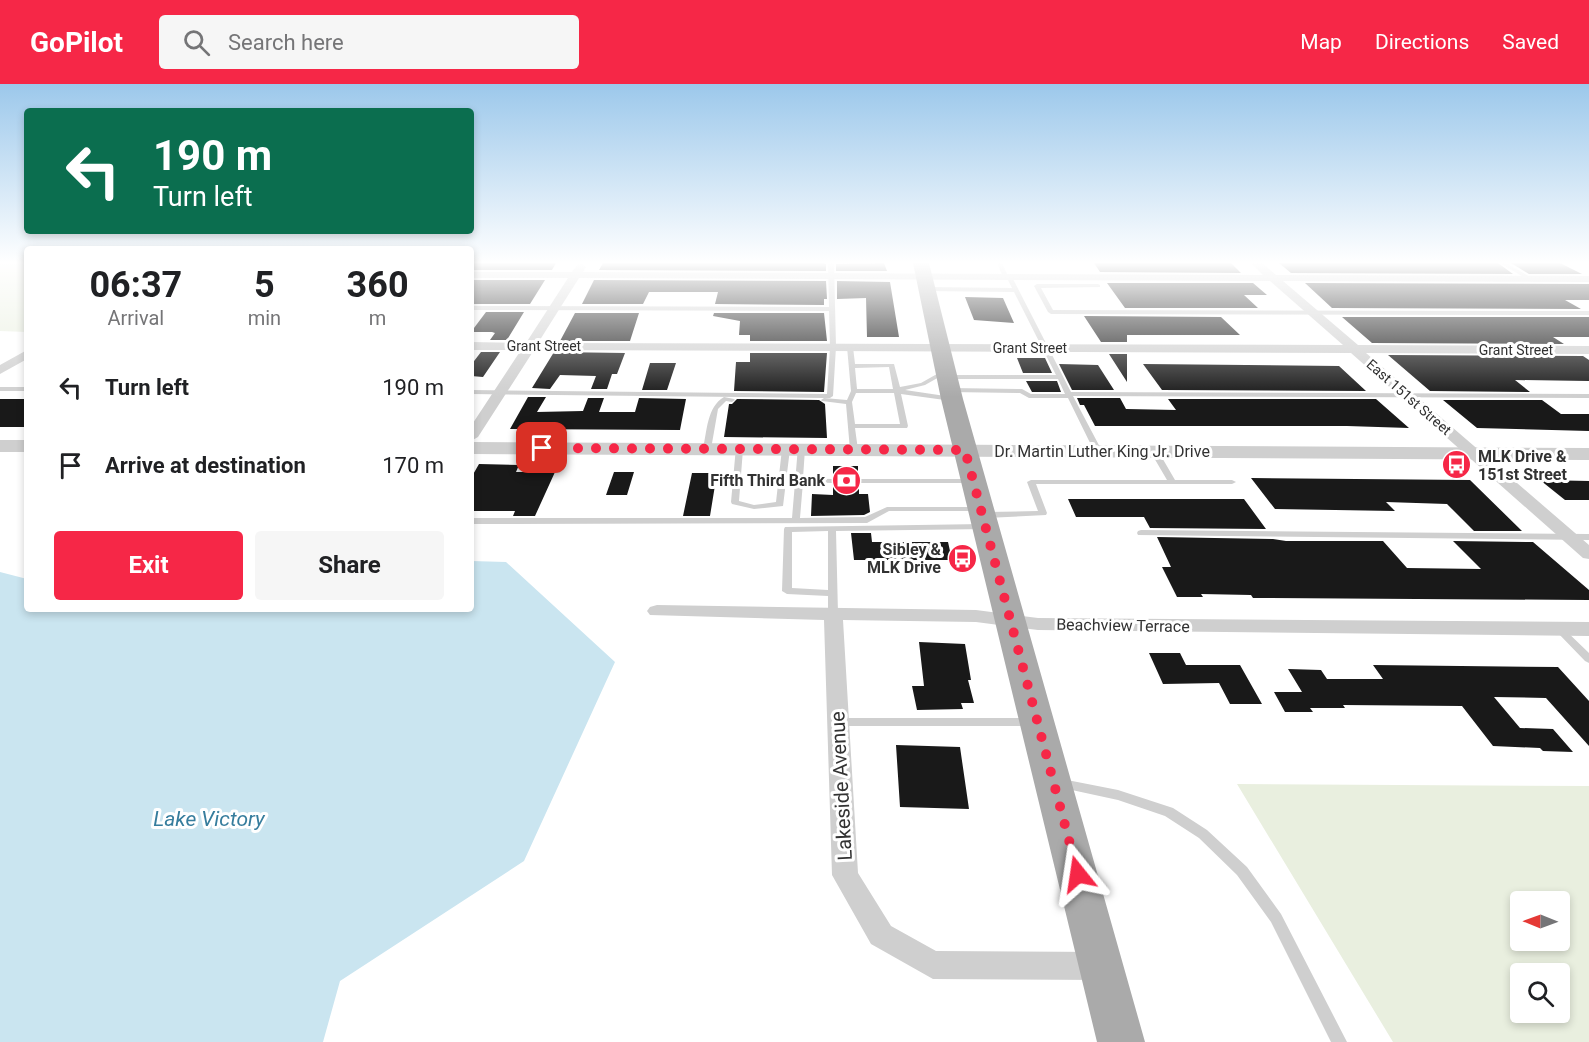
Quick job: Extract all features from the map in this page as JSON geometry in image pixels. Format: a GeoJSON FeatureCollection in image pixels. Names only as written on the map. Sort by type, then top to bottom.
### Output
{"type":"FeatureCollection","features":[{"type":"Feature","properties":{"kind":"main road"},"geometry":{"type":"LineString","coordinates":[[931,308],[973,481],[1012,621],[1121,1042]]}},
{"type":"Feature","properties":{"kind":"street"},"geometry":{"type":"LineString","coordinates":[[474,432],[554,308]]}},
{"type":"Feature","properties":{"kind":"street","name":"East 151st Street"},"geometry":{"type":"LineString","coordinates":[[1307,308],[1589,554]]}},
{"type":"Feature","properties":{"kind":"street","name":"Grant Street"},"geometry":{"type":"LineString","coordinates":[[474,345],[1589,350]]}},
{"type":"Feature","properties":{"kind":"street"},"geometry":{"type":"LineString","coordinates":[[0,370],[24,356]]}},
{"type":"Feature","properties":{"kind":"street"},"geometry":{"type":"LineString","coordinates":[[0,446],[24,446]]}},
{"type":"Feature","properties":{"kind":"street","name":"Dr. Martin Luther King Jr. Drive"},"geometry":{"type":"LineString","coordinates":[[474,448],[1589,454]]}},
{"type":"Feature","properties":{"kind":"street","name":"Beachview Terrace"},"geometry":{"type":"LineString","coordinates":[[657,611],[833,603],[1038,624],[1589,629]]}},
{"type":"Feature","properties":{"kind":"street","name":"Lakeside Avenue"},"geometry":{"type":"LineString","coordinates":[[833,603],[845,875],[880,935],[933,965],[1101,966]]}},
{"type":"Feature","properties":{"kind":"lane"},"geometry":{"type":"LineString","coordinates":[[474,308],[832,309],[833,347],[830,396],[474,392]]}},
{"type":"Feature","properties":{"kind":"lane"},"geometry":{"type":"LineString","coordinates":[[1025,308],[1098,451]]}},
{"type":"Feature","properties":{"kind":"lane"},"geometry":{"type":"LineString","coordinates":[[1049,308],[1051,312],[1589,313]]}},
{"type":"Feature","properties":{"kind":"lane"},"geometry":{"type":"LineString","coordinates":[[850,347],[854,391],[849,402],[854,450]]}},
{"type":"Feature","properties":{"kind":"lane"},"geometry":{"type":"LineString","coordinates":[[852,366],[892,365],[904,426],[852,426]]}},
{"type":"Feature","properties":{"kind":"lane"},"geometry":{"type":"LineString","coordinates":[[854,391],[896,391],[949,384],[1060,376]]}},
{"type":"Feature","properties":{"kind":"lane"},"geometry":{"type":"LineString","coordinates":[[896,391],[923,384],[949,384],[1022,392],[1029,396],[1589,396]]}},
{"type":"Feature","properties":{"kind":"lane"},"geometry":{"type":"LineString","coordinates":[[0,389],[24,389]]}},
{"type":"Feature","properties":{"kind":"lane"},"geometry":{"type":"LineString","coordinates":[[707,449],[715,408],[724,399],[849,402]]}},
{"type":"Feature","properties":{"kind":"lane"},"geometry":{"type":"LineString","coordinates":[[739,449],[735,502],[754,507],[780,504],[793,449]]}},
{"type":"Feature","properties":{"kind":"lane"},"geometry":{"type":"LineString","coordinates":[[793,449],[799,480],[791,524],[787,591],[833,603],[832,528]]}},
{"type":"Feature","properties":{"kind":"lane"},"geometry":{"type":"LineString","coordinates":[[1154,451],[1172,482]]}},
{"type":"Feature","properties":{"kind":"lane"},"geometry":{"type":"LineString","coordinates":[[799,480],[832,481]]}},
{"type":"Feature","properties":{"kind":"lane"},"geometry":{"type":"LineString","coordinates":[[859,481],[973,481]]}},
{"type":"Feature","properties":{"kind":"lane"},"geometry":{"type":"LineString","coordinates":[[791,524],[832,528],[1043,513],[1031,482],[1232,482]]}},
{"type":"Feature","properties":{"kind":"lane"},"geometry":{"type":"LineString","coordinates":[[474,521],[791,524],[867,520],[887,509],[983,517]]}},
{"type":"Feature","properties":{"kind":"lane"},"geometry":{"type":"LineString","coordinates":[[1142,533],[1589,537]]}},
{"type":"Feature","properties":{"kind":"lane"},"geometry":{"type":"LineString","coordinates":[[1559,629],[1589,659]]}},
{"type":"Feature","properties":{"kind":"lane"},"geometry":{"type":"LineString","coordinates":[[838,722],[1038,722]]}},
{"type":"Feature","properties":{"kind":"lane"},"geometry":{"type":"LineString","coordinates":[[1054,782],[1118,795],[1169,812],[1203,834],[1242,871],[1276,918],[1339,1042]]}},
{"type":"Feature","properties":{"kind":"green space"},"geometry":{"type":"Polygon","coordinates":[[[0,308],[24,308],[24,332],[0,331],[0,308]]]}},
{"type":"Feature","properties":{"kind":"green space"},"geometry":{"type":"Polygon","coordinates":[[[1237,784],[1589,786],[1589,1042],[1393,1042],[1237,784]]]}},
{"type":"Feature","properties":{"kind":"water","name":"Lake Victory"},"geometry":{"type":"Polygon","coordinates":[[[474,561],[506,562],[615,662],[524,861],[340,981],[323,1042],[0,1042],[0,572],[24,578],[24,612],[474,612],[474,561]]]}},
{"type":"Feature","properties":{"kind":"building"},"geometry":{"type":"Polygon","coordinates":[[[866,308],[894,308],[899,337],[867,337],[866,308]]]}},
{"type":"Feature","properties":{"kind":"building"},"geometry":{"type":"Polygon","coordinates":[[[969,308],[1007,308],[1014,323],[974,320],[969,308]]]}},
{"type":"Feature","properties":{"kind":"building"},"geometry":{"type":"Polygon","coordinates":[[[1125,308],[1258,308],[1125,308],[1125,308]]]}},
{"type":"Feature","properties":{"kind":"building"},"geometry":{"type":"Polygon","coordinates":[[[1332,308],[1579,308],[1581,309],[1332,308]]]}},
{"type":"Feature","properties":{"kind":"building"},"geometry":{"type":"Polygon","coordinates":[[[486,312],[524,312],[507,340],[490,340],[495,333],[474,332],[474,328],[486,312]]]}},
{"type":"Feature","properties":{"kind":"building"},"geometry":{"type":"Polygon","coordinates":[[[575,313],[639,313],[630,341],[560,341],[575,313]]]}},
{"type":"Feature","properties":{"kind":"building"},"geometry":{"type":"Polygon","coordinates":[[[714,313],[824,313],[827,341],[750,341],[750,335],[739,335],[740,321],[713,316],[714,313]]]}},
{"type":"Feature","properties":{"kind":"building"},"geometry":{"type":"Polygon","coordinates":[[[1084,316],[1221,317],[1240,335],[1127,335],[1127,342],[1101,342],[1084,316]]]}},
{"type":"Feature","properties":{"kind":"building"},"geometry":{"type":"Polygon","coordinates":[[[1342,317],[1589,317],[1589,337],[1553,337],[1564,344],[1372,343],[1342,317]]]}},
{"type":"Feature","properties":{"kind":"building"},"geometry":{"type":"Polygon","coordinates":[[[481,352],[500,352],[483,377],[474,376],[474,361],[481,352]]]}},
{"type":"Feature","properties":{"kind":"building"},"geometry":{"type":"Polygon","coordinates":[[[554,352],[625,353],[617,374],[612,374],[607,389],[591,389],[596,376],[560,375],[550,389],[532,388],[554,352]]]}},
{"type":"Feature","properties":{"kind":"building"},"geometry":{"type":"Polygon","coordinates":[[[750,353],[827,353],[824,392],[734,391],[736,362],[750,362],[750,353]]]}},
{"type":"Feature","properties":{"kind":"building"},"geometry":{"type":"Polygon","coordinates":[[[1109,354],[1127,354],[1127,382],[1109,354]]]}},
{"type":"Feature","properties":{"kind":"building"},"geometry":{"type":"Polygon","coordinates":[[[1388,355],[1583,356],[1589,360],[1589,381],[1515,380],[1530,392],[1430,391],[1388,355]]]}},
{"type":"Feature","properties":{"kind":"building"},"geometry":{"type":"Polygon","coordinates":[[[1017,358],[1045,358],[1052,373],[1023,373],[1017,358]]]}},
{"type":"Feature","properties":{"kind":"building"},"geometry":{"type":"Polygon","coordinates":[[[650,363],[676,363],[667,390],[642,390],[650,363]]]}},
{"type":"Feature","properties":{"kind":"building"},"geometry":{"type":"Polygon","coordinates":[[[1059,364],[1098,365],[1114,390],[1072,390],[1059,364]]]}},
{"type":"Feature","properties":{"kind":"building"},"geometry":{"type":"Polygon","coordinates":[[[1143,364],[1339,366],[1366,391],[1162,390],[1143,364]]]}},
{"type":"Feature","properties":{"kind":"building"},"geometry":{"type":"Polygon","coordinates":[[[1026,381],[1057,381],[1061,392],[1032,392],[1026,381]]]}},
{"type":"Feature","properties":{"kind":"building"},"geometry":{"type":"Polygon","coordinates":[[[528,397],[546,397],[537,412],[583,411],[588,398],[604,398],[599,412],[635,412],[639,398],[686,399],[680,430],[510,429],[528,397]]]}},
{"type":"Feature","properties":{"kind":"building"},"geometry":{"type":"Polygon","coordinates":[[[1077,398],[1120,398],[1126,409],[1176,410],[1168,399],[1376,399],[1409,428],[1095,426],[1084,405],[1080,405],[1077,398]]]}},
{"type":"Feature","properties":{"kind":"building"},"geometry":{"type":"Polygon","coordinates":[[[0,399],[24,399],[24,427],[0,427],[0,399]]]}},
{"type":"Feature","properties":{"kind":"building"},"geometry":{"type":"Polygon","coordinates":[[[737,399],[819,400],[825,404],[827,438],[724,437],[729,404],[737,399]]]}},
{"type":"Feature","properties":{"kind":"building"},"geometry":{"type":"Polygon","coordinates":[[[1443,400],[1542,400],[1561,414],[1589,414],[1589,431],[1477,428],[1443,400]]]}},
{"type":"Feature","properties":{"kind":"building"},"geometry":{"type":"Polygon","coordinates":[[[479,464],[519,465],[516,472],[555,472],[535,516],[513,516],[515,511],[474,511],[474,473],[479,464]]]}},
{"type":"Feature","properties":{"kind":"building","name":"Fifth Third Bank"},"geometry":{"type":"Polygon","coordinates":[[[833,466],[858,466],[858,477],[854,478],[853,482],[859,485],[859,494],[868,494],[870,512],[864,515],[811,516],[812,494],[833,495],[833,485],[838,480],[833,477],[833,466]]]}},
{"type":"Feature","properties":{"kind":"building"},"geometry":{"type":"Polygon","coordinates":[[[614,472],[634,472],[627,495],[606,495],[614,472]]]}},
{"type":"Feature","properties":{"kind":"building"},"geometry":{"type":"Polygon","coordinates":[[[692,473],[717,473],[710,516],[683,516],[692,473]]]}},
{"type":"Feature","properties":{"kind":"building"},"geometry":{"type":"Polygon","coordinates":[[[1251,478],[1470,480],[1522,531],[1474,531],[1447,504],[1386,502],[1395,511],[1275,509],[1251,478]]]}},
{"type":"Feature","properties":{"kind":"building"},"geometry":{"type":"Polygon","coordinates":[[[1540,480],[1589,481],[1589,500],[1565,500],[1540,480]]]}},
{"type":"Feature","properties":{"kind":"building"},"geometry":{"type":"Polygon","coordinates":[[[1068,499],[1244,499],[1266,529],[1150,528],[1144,517],[1076,517],[1068,499]]]}},
{"type":"Feature","properties":{"kind":"building"},"geometry":{"type":"Polygon","coordinates":[[[851,533],[871,533],[872,542],[948,542],[952,560],[854,560],[851,533]]]}},
{"type":"Feature","properties":{"kind":"building"},"geometry":{"type":"Polygon","coordinates":[[[1157,537],[1383,541],[1407,568],[1481,569],[1453,541],[1533,542],[1589,590],[1589,600],[1253,598],[1251,595],[1201,594],[1203,597],[1177,597],[1162,567],[1171,567],[1157,537]]]}},
{"type":"Feature","properties":{"kind":"building"},"geometry":{"type":"Polygon","coordinates":[[[919,642],[965,644],[971,680],[968,680],[974,703],[961,703],[963,709],[917,710],[912,686],[924,686],[919,642]]]}},
{"type":"Feature","properties":{"kind":"building"},"geometry":{"type":"Polygon","coordinates":[[[1149,653],[1180,653],[1186,665],[1240,665],[1262,704],[1230,704],[1219,683],[1163,684],[1149,653]]]}},
{"type":"Feature","properties":{"kind":"building"},"geometry":{"type":"Polygon","coordinates":[[[1373,665],[1558,667],[1589,701],[1589,746],[1546,698],[1494,697],[1520,728],[1553,729],[1573,752],[1493,746],[1462,706],[1343,705],[1345,708],[1310,708],[1313,712],[1285,712],[1274,692],[1302,692],[1288,669],[1321,670],[1327,679],[1383,679],[1373,665]]]}},
{"type":"Feature","properties":{"kind":"building"},"geometry":{"type":"Polygon","coordinates":[[[896,745],[960,747],[969,809],[900,807],[896,745]]]}},
{"type":"Feature","properties":{"kind":"place","name":"MLK Drive & 151st Street"},"geometry":{"type":"Point","coordinates":[1457,465]}},
{"type":"Feature","properties":{"kind":"place","name":"Fifth Third Bank"},"geometry":{"type":"Point","coordinates":[846,480]}},
{"type":"Feature","properties":{"kind":"place","name":"Sibley & MLK Drive"},"geometry":{"type":"Point","coordinates":[962,558]}},
{"type":"Feature","properties":{"kind":"route"},"geometry":{"type":"LineString","coordinates":[[542,448],[965,450],[1078,874]]}}]}
